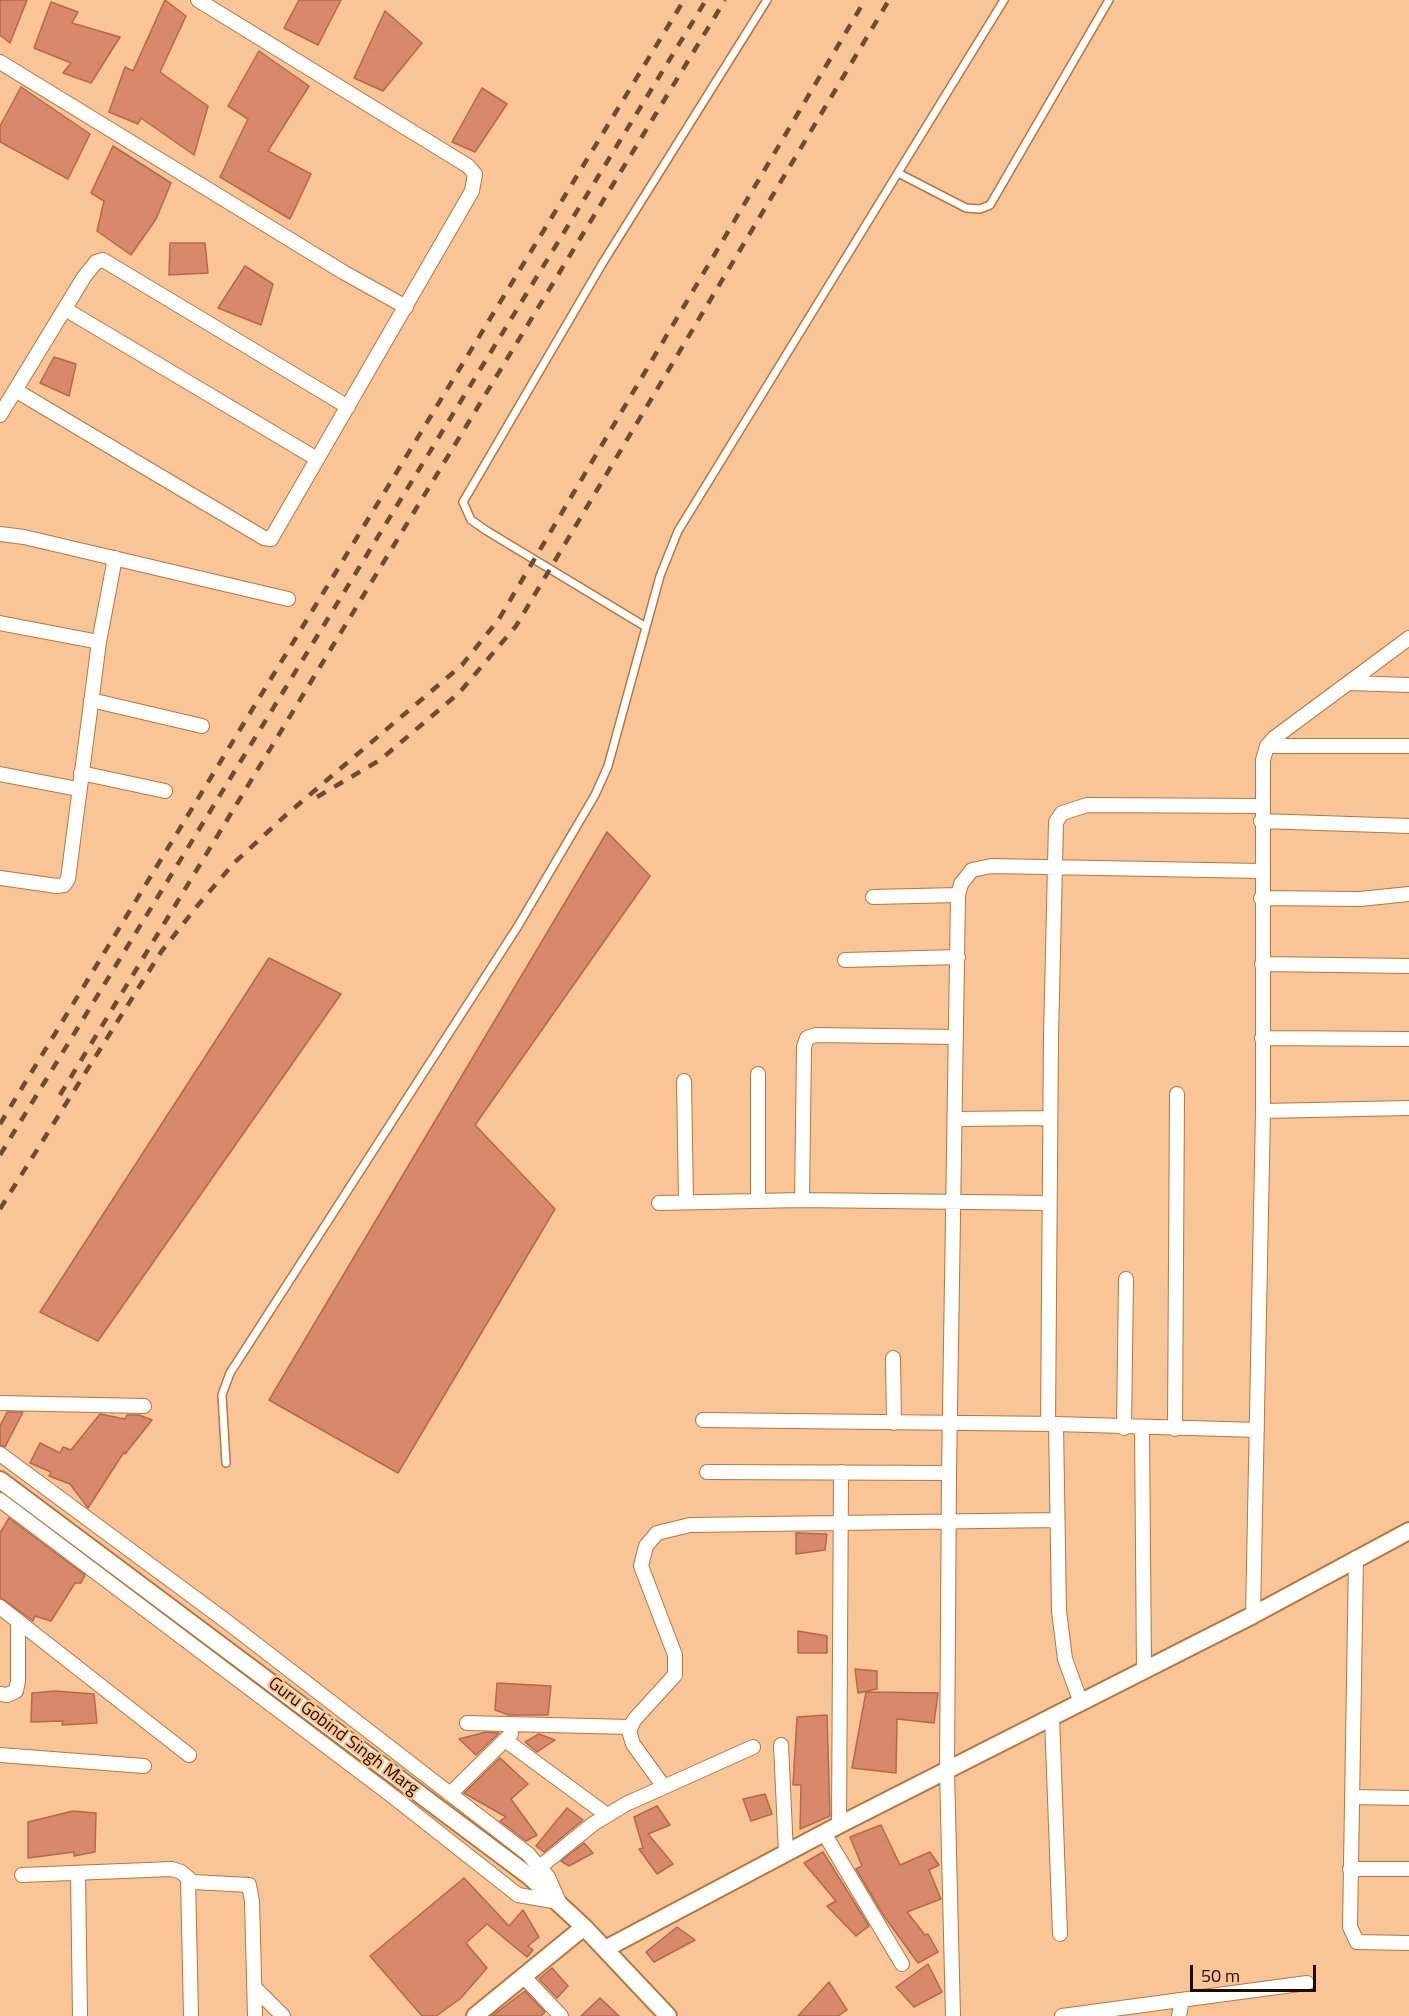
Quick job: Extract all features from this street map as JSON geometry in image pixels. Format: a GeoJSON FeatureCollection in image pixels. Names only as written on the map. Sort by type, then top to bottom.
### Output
{"type":"FeatureCollection","features":[{"type":"Feature","properties":{"kind":"street"},"geometry":{"type":"LineString","coordinates":[[15,390],[268,538],[273,537],[472,191],[476,180],[473,170],[198,0]]}},
{"type":"Feature","properties":{"kind":"street"},"geometry":{"type":"LineString","coordinates":[[0,62],[343,272],[406,307]]}},
{"type":"Feature","properties":{"kind":"street"},"geometry":{"type":"LineString","coordinates":[[0,415],[91,267],[105,260],[348,407]]}},
{"type":"Feature","properties":{"kind":"street"},"geometry":{"type":"LineString","coordinates":[[65,309],[317,459]]}},
{"type":"Feature","properties":{"kind":"street"},"geometry":{"type":"LineString","coordinates":[[0,534],[115,558],[288,599]]}},
{"type":"Feature","properties":{"kind":"street"},"geometry":{"type":"LineString","coordinates":[[0,878],[57,886],[66,883],[99,642],[115,558]]}},
{"type":"Feature","properties":{"kind":"street"},"geometry":{"type":"LineString","coordinates":[[0,623],[99,642]]}},
{"type":"Feature","properties":{"kind":"street"},"geometry":{"type":"LineString","coordinates":[[1253,1615],[1263,1111],[1261,806],[1263,760],[1267,746],[1409,638]]}},
{"type":"Feature","properties":{"kind":"street"},"geometry":{"type":"LineString","coordinates":[[1348,683],[1409,685]]}},
{"type":"Feature","properties":{"kind":"street"},"geometry":{"type":"LineString","coordinates":[[91,700],[202,726]]}},
{"type":"Feature","properties":{"kind":"street"},"geometry":{"type":"LineString","coordinates":[[1267,746],[1409,746]]}},
{"type":"Feature","properties":{"kind":"street"},"geometry":{"type":"LineString","coordinates":[[81,773],[165,791]]}},
{"type":"Feature","properties":{"kind":"street"},"geometry":{"type":"LineString","coordinates":[[0,774],[78,789]]}},
{"type":"Feature","properties":{"kind":"street"},"geometry":{"type":"LineString","coordinates":[[1081,1703],[1065,1659],[1061,1633],[1052,1424],[1049,1203],[1053,867],[1056,822],[1062,813],[1076,807],[1261,806]]}},
{"type":"Feature","properties":{"kind":"street"},"geometry":{"type":"LineString","coordinates":[[1261,821],[1409,826]]}},
{"type":"Feature","properties":{"kind":"street"},"geometry":{"type":"LineString","coordinates":[[953,2016],[947,1771],[958,896],[964,876],[980,867],[1261,872]]}},
{"type":"Feature","properties":{"kind":"street"},"geometry":{"type":"LineString","coordinates":[[1261,898],[1360,899],[1409,894]]}},
{"type":"Feature","properties":{"kind":"street"},"geometry":{"type":"LineString","coordinates":[[873,897],[958,896]]}},
{"type":"Feature","properties":{"kind":"street"},"geometry":{"type":"LineString","coordinates":[[845,960],[958,957]]}},
{"type":"Feature","properties":{"kind":"street"},"geometry":{"type":"LineString","coordinates":[[1262,964],[1409,966]]}},
{"type":"Feature","properties":{"kind":"street"},"geometry":{"type":"LineString","coordinates":[[802,1200],[804,1047],[807,1038],[816,1035],[957,1037]]}},
{"type":"Feature","properties":{"kind":"street"},"geometry":{"type":"LineString","coordinates":[[1262,1038],[1409,1039]]}},
{"type":"Feature","properties":{"kind":"street"},"geometry":{"type":"LineString","coordinates":[[758,1074],[758,1201]]}},
{"type":"Feature","properties":{"kind":"street"},"geometry":{"type":"LineString","coordinates":[[684,1081],[686,1203]]}},
{"type":"Feature","properties":{"kind":"street"},"geometry":{"type":"LineString","coordinates":[[1175,1429],[1177,1094]]}},
{"type":"Feature","properties":{"kind":"street"},"geometry":{"type":"LineString","coordinates":[[1263,1111],[1409,1108]]}},
{"type":"Feature","properties":{"kind":"street"},"geometry":{"type":"LineString","coordinates":[[955,1119],[1050,1118]]}},
{"type":"Feature","properties":{"kind":"street"},"geometry":{"type":"LineString","coordinates":[[659,1203],[802,1200],[1049,1203]]}},
{"type":"Feature","properties":{"kind":"street"},"geometry":{"type":"LineString","coordinates":[[1124,1428],[1126,1279]]}},
{"type":"Feature","properties":{"kind":"street"},"geometry":{"type":"LineString","coordinates":[[893,1358],[894,1424]]}},
{"type":"Feature","properties":{"kind":"street"},"geometry":{"type":"LineString","coordinates":[[0,1403],[144,1406]]}},
{"type":"Feature","properties":{"kind":"street"},"geometry":{"type":"LineString","coordinates":[[703,1420],[894,1424],[1052,1424],[1257,1431]]}},
{"type":"Feature","properties":{"kind":"street"},"geometry":{"type":"LineString","coordinates":[[1142,1428],[1144,1670]]}},
{"type":"Feature","properties":{"kind":"street"},"geometry":{"type":"LineString","coordinates":[[0,1454],[226,1622],[450,1794],[535,1871],[607,1815],[753,1747]]}},
{"type":"Feature","properties":{"kind":"street"},"geometry":{"type":"LineString","coordinates":[[707,1472],[949,1473]]}},
{"type":"Feature","properties":{"kind":"street"},"geometry":{"type":"LineString","coordinates":[[841,1472],[832,1829],[902,1964]]}},
{"type":"Feature","properties":{"kind":"street","name":"Guru Gobind Singh Marg"},"geometry":{"type":"LineString","coordinates":[[0,1480],[535,1871],[559,1902],[668,2016]]}},
{"type":"Feature","properties":{"kind":"street"},"geometry":{"type":"LineString","coordinates":[[0,1500],[392,1795],[513,1890],[530,1899],[559,1902]]}},
{"type":"Feature","properties":{"kind":"street"},"geometry":{"type":"LineString","coordinates":[[467,1723],[630,1727],[675,1675],[673,1647],[644,1578],[642,1555],[651,1538],[657,1533],[678,1526],[1056,1520]]}},
{"type":"Feature","properties":{"kind":"street"},"geometry":{"type":"LineString","coordinates":[[605,1948],[832,1829],[1253,1615],[1409,1531]]}},
{"type":"Feature","properties":{"kind":"street"},"geometry":{"type":"LineString","coordinates":[[1356,1558],[1350,1927],[1352,1936],[1357,1942],[1409,1943]]}},
{"type":"Feature","properties":{"kind":"street"},"geometry":{"type":"LineString","coordinates":[[0,1607],[189,1755]]}},
{"type":"Feature","properties":{"kind":"street"},"geometry":{"type":"LineString","coordinates":[[0,1694],[7,1695],[16,1691],[18,1621]]}},
{"type":"Feature","properties":{"kind":"street"},"geometry":{"type":"LineString","coordinates":[[1052,1717],[1060,1934]]}},
{"type":"Feature","properties":{"kind":"street"},"geometry":{"type":"LineString","coordinates":[[450,1794],[520,1724]]}},
{"type":"Feature","properties":{"kind":"street"},"geometry":{"type":"LineString","coordinates":[[630,1727],[633,1744],[664,1787]]}},
{"type":"Feature","properties":{"kind":"street"},"geometry":{"type":"LineString","coordinates":[[505,1740],[607,1815]]}},
{"type":"Feature","properties":{"kind":"street"},"geometry":{"type":"LineString","coordinates":[[781,1744],[786,1853]]}},
{"type":"Feature","properties":{"kind":"street"},"geometry":{"type":"LineString","coordinates":[[0,1755],[144,1766]]}},
{"type":"Feature","properties":{"kind":"street"},"geometry":{"type":"LineString","coordinates":[[1352,1797],[1409,1798]]}},
{"type":"Feature","properties":{"kind":"street"},"geometry":{"type":"LineString","coordinates":[[22,1875],[172,1869],[200,1883],[249,1885],[252,1901],[255,2016]]}},
{"type":"Feature","properties":{"kind":"street"},"geometry":{"type":"LineString","coordinates":[[1350,1869],[1409,1869]]}},
{"type":"Feature","properties":{"kind":"street"},"geometry":{"type":"LineString","coordinates":[[78,1873],[80,2016]]}},
{"type":"Feature","properties":{"kind":"street"},"geometry":{"type":"LineString","coordinates":[[188,1879],[191,2016]]}},
{"type":"Feature","properties":{"kind":"street"},"geometry":{"type":"LineString","coordinates":[[475,2016],[584,1926]]}},
{"type":"Feature","properties":{"kind":"street"},"geometry":{"type":"LineString","coordinates":[[524,1976],[561,2016]]}},
{"type":"Feature","properties":{"kind":"street"},"geometry":{"type":"LineString","coordinates":[[1062,2016],[1307,1983]]}},
{"type":"Feature","properties":{"kind":"street"},"geometry":{"type":"LineString","coordinates":[[254,1987],[283,2016]]}},
{"type":"Feature","properties":{"kind":"street"},"geometry":{"type":"LineString","coordinates":[[1179,2016],[1182,2000]]}},
{"type":"Feature","properties":{"kind":"lane"},"geometry":{"type":"LineString","coordinates":[[646,627],[487,531],[471,520],[463,502],[465,494],[602,264],[767,0]]}},
{"type":"Feature","properties":{"kind":"lane"},"geometry":{"type":"LineString","coordinates":[[226,1463],[222,1395],[230,1373],[518,926],[595,795],[608,766],[660,576],[678,531],[900,174],[1004,0]]}},
{"type":"Feature","properties":{"kind":"lane"},"geometry":{"type":"LineString","coordinates":[[900,174],[966,208],[980,209],[990,205],[1109,0]]}},
{"type":"Feature","properties":{"kind":"building"},"geometry":{"type":"Polygon","coordinates":[[[0,0],[27,0],[10,43],[0,35],[0,0]]]}},
{"type":"Feature","properties":{"kind":"building"},"geometry":{"type":"Polygon","coordinates":[[[165,0],[186,16],[160,72],[208,106],[194,155],[141,118],[138,124],[109,112],[125,67],[133,71],[165,0]]]}},
{"type":"Feature","properties":{"kind":"building"},"geometry":{"type":"Polygon","coordinates":[[[299,0],[341,0],[318,45],[284,28],[299,0]]]}},
{"type":"Feature","properties":{"kind":"building"},"geometry":{"type":"Polygon","coordinates":[[[51,2],[78,12],[72,23],[120,37],[91,83],[63,73],[71,63],[34,48],[51,2]]]}},
{"type":"Feature","properties":{"kind":"building"},"geometry":{"type":"Polygon","coordinates":[[[385,11],[422,43],[383,91],[354,78],[385,11]]]}},
{"type":"Feature","properties":{"kind":"building"},"geometry":{"type":"Polygon","coordinates":[[[259,51],[309,86],[268,151],[311,174],[290,219],[220,177],[248,119],[228,106],[259,51]]]}},
{"type":"Feature","properties":{"kind":"building"},"geometry":{"type":"Polygon","coordinates":[[[21,87],[90,134],[68,179],[0,142],[0,126],[21,87]]]}},
{"type":"Feature","properties":{"kind":"building"},"geometry":{"type":"Polygon","coordinates":[[[482,88],[507,104],[475,152],[452,142],[482,88]]]}},
{"type":"Feature","properties":{"kind":"building"},"geometry":{"type":"Polygon","coordinates":[[[113,146],[171,183],[156,219],[131,255],[97,231],[104,201],[91,193],[113,146]]]}},
{"type":"Feature","properties":{"kind":"building"},"geometry":{"type":"Polygon","coordinates":[[[170,243],[205,243],[208,273],[169,275],[170,243]]]}},
{"type":"Feature","properties":{"kind":"building"},"geometry":{"type":"Polygon","coordinates":[[[245,266],[273,284],[261,325],[218,308],[245,266]]]}},
{"type":"Feature","properties":{"kind":"building"},"geometry":{"type":"Polygon","coordinates":[[[54,357],[76,364],[69,396],[40,383],[54,357]]]}},
{"type":"Feature","properties":{"kind":"building"},"geometry":{"type":"Polygon","coordinates":[[[607,832],[650,876],[475,1125],[555,1209],[398,1473],[269,1400],[607,832]]]}},
{"type":"Feature","properties":{"kind":"building"},"geometry":{"type":"Polygon","coordinates":[[[269,958],[341,994],[98,1341],[40,1312],[269,958]]]}},
{"type":"Feature","properties":{"kind":"building"},"geometry":{"type":"Polygon","coordinates":[[[7,1412],[23,1412],[5,1447],[0,1445],[0,1426],[7,1412]]]}},
{"type":"Feature","properties":{"kind":"building"},"geometry":{"type":"Polygon","coordinates":[[[100,1414],[125,1419],[127,1415],[139,1415],[152,1420],[125,1454],[124,1452],[88,1508],[70,1484],[49,1476],[51,1472],[30,1463],[40,1443],[60,1453],[63,1447],[71,1450],[100,1414]]]}},
{"type":"Feature","properties":{"kind":"building"},"geometry":{"type":"Polygon","coordinates":[[[9,1518],[85,1575],[81,1583],[75,1583],[51,1621],[35,1616],[33,1621],[0,1597],[0,1533],[9,1518]]]}},
{"type":"Feature","properties":{"kind":"building"},"geometry":{"type":"Polygon","coordinates":[[[796,1533],[827,1534],[825,1550],[796,1554],[796,1533]]]}},
{"type":"Feature","properties":{"kind":"building"},"geometry":{"type":"Polygon","coordinates":[[[798,1631],[827,1636],[827,1653],[798,1653],[798,1631]]]}},
{"type":"Feature","properties":{"kind":"building"},"geometry":{"type":"Polygon","coordinates":[[[855,1669],[877,1671],[877,1689],[858,1693],[855,1669]]]}},
{"type":"Feature","properties":{"kind":"building"},"geometry":{"type":"Polygon","coordinates":[[[497,1683],[551,1686],[548,1715],[509,1715],[495,1710],[497,1683]]]}},
{"type":"Feature","properties":{"kind":"building"},"geometry":{"type":"Polygon","coordinates":[[[55,1691],[94,1694],[97,1723],[62,1725],[63,1721],[31,1722],[32,1693],[55,1691]]]}},
{"type":"Feature","properties":{"kind":"building"},"geometry":{"type":"Polygon","coordinates":[[[866,1692],[938,1693],[934,1723],[897,1719],[896,1773],[852,1768],[866,1692]]]}},
{"type":"Feature","properties":{"kind":"building"},"geometry":{"type":"Polygon","coordinates":[[[827,1715],[830,1816],[800,1829],[801,1785],[793,1785],[797,1717],[827,1715]]]}},
{"type":"Feature","properties":{"kind":"building"},"geometry":{"type":"Polygon","coordinates":[[[486,1732],[499,1733],[476,1755],[459,1739],[486,1732]]]}},
{"type":"Feature","properties":{"kind":"building"},"geometry":{"type":"Polygon","coordinates":[[[539,1734],[555,1740],[537,1752],[525,1742],[539,1734]]]}},
{"type":"Feature","properties":{"kind":"building"},"geometry":{"type":"Polygon","coordinates":[[[500,1758],[528,1784],[511,1799],[537,1835],[526,1841],[500,1821],[506,1817],[464,1793],[500,1758]]]}},
{"type":"Feature","properties":{"kind":"building"},"geometry":{"type":"Polygon","coordinates":[[[765,1794],[772,1814],[751,1821],[743,1799],[765,1794]]]}},
{"type":"Feature","properties":{"kind":"building"},"geometry":{"type":"Polygon","coordinates":[[[657,1806],[670,1825],[648,1834],[673,1864],[657,1874],[639,1849],[643,1848],[634,1817],[657,1806]]]}},
{"type":"Feature","properties":{"kind":"building"},"geometry":{"type":"Polygon","coordinates":[[[567,1808],[583,1820],[544,1852],[536,1846],[567,1808]]]}},
{"type":"Feature","properties":{"kind":"building"},"geometry":{"type":"Polygon","coordinates":[[[73,1811],[96,1813],[95,1852],[74,1856],[74,1852],[28,1858],[28,1822],[73,1811]]]}},
{"type":"Feature","properties":{"kind":"building"},"geometry":{"type":"Polygon","coordinates":[[[881,1825],[900,1865],[930,1852],[939,1865],[929,1870],[941,1899],[907,1912],[925,1935],[928,1934],[938,1952],[918,1963],[884,1916],[856,1869],[862,1866],[850,1837],[881,1825]]]}},
{"type":"Feature","properties":{"kind":"building"},"geometry":{"type":"Polygon","coordinates":[[[584,1843],[593,1853],[569,1866],[561,1861],[584,1843]]]}},
{"type":"Feature","properties":{"kind":"building"},"geometry":{"type":"Polygon","coordinates":[[[823,1852],[869,1926],[856,1936],[827,1906],[836,1901],[804,1863],[823,1852]]]}},
{"type":"Feature","properties":{"kind":"building"},"geometry":{"type":"Polygon","coordinates":[[[464,1878],[509,1926],[523,1910],[539,1937],[528,1946],[533,1950],[527,1957],[487,1924],[466,1943],[487,1968],[460,1999],[436,2016],[422,2016],[370,1956],[464,1878]]]}},
{"type":"Feature","properties":{"kind":"building"},"geometry":{"type":"Polygon","coordinates":[[[677,1927],[695,1940],[654,1962],[646,1952],[677,1927]]]}},
{"type":"Feature","properties":{"kind":"building"},"geometry":{"type":"Polygon","coordinates":[[[928,1964],[942,1992],[914,2007],[896,1987],[928,1964]]]}},
{"type":"Feature","properties":{"kind":"building"},"geometry":{"type":"Polygon","coordinates":[[[552,1968],[568,1986],[557,1998],[539,1979],[552,1968]]]}},
{"type":"Feature","properties":{"kind":"building"},"geometry":{"type":"Polygon","coordinates":[[[829,1982],[847,2010],[838,2016],[798,2016],[829,1982]]]}},
{"type":"Feature","properties":{"kind":"building"},"geometry":{"type":"Polygon","coordinates":[[[525,1991],[545,2012],[541,2016],[492,2016],[525,1991]]]}},
{"type":"Feature","properties":{"kind":"building"},"geometry":{"type":"Polygon","coordinates":[[[600,1998],[619,2016],[581,2016],[600,1998]]]}},
{"type":"Feature","properties":{"kind":"railway"},"geometry":{"type":"LineString","coordinates":[[0,1124],[684,0]]}},
{"type":"Feature","properties":{"kind":"railway"},"geometry":{"type":"LineString","coordinates":[[0,1155],[706,0]]}},
{"type":"Feature","properties":{"kind":"railway"},"geometry":{"type":"LineString","coordinates":[[60,1095],[725,0]]}},
{"type":"Feature","properties":{"kind":"railway"},"geometry":{"type":"LineString","coordinates":[[0,1209],[161,952],[198,905],[234,863],[286,815],[462,665],[499,619],[865,0]]}},
{"type":"Feature","properties":{"kind":"railway"},"geometry":{"type":"LineString","coordinates":[[317,797],[380,760],[459,693],[516,626],[889,0]]}}]}
